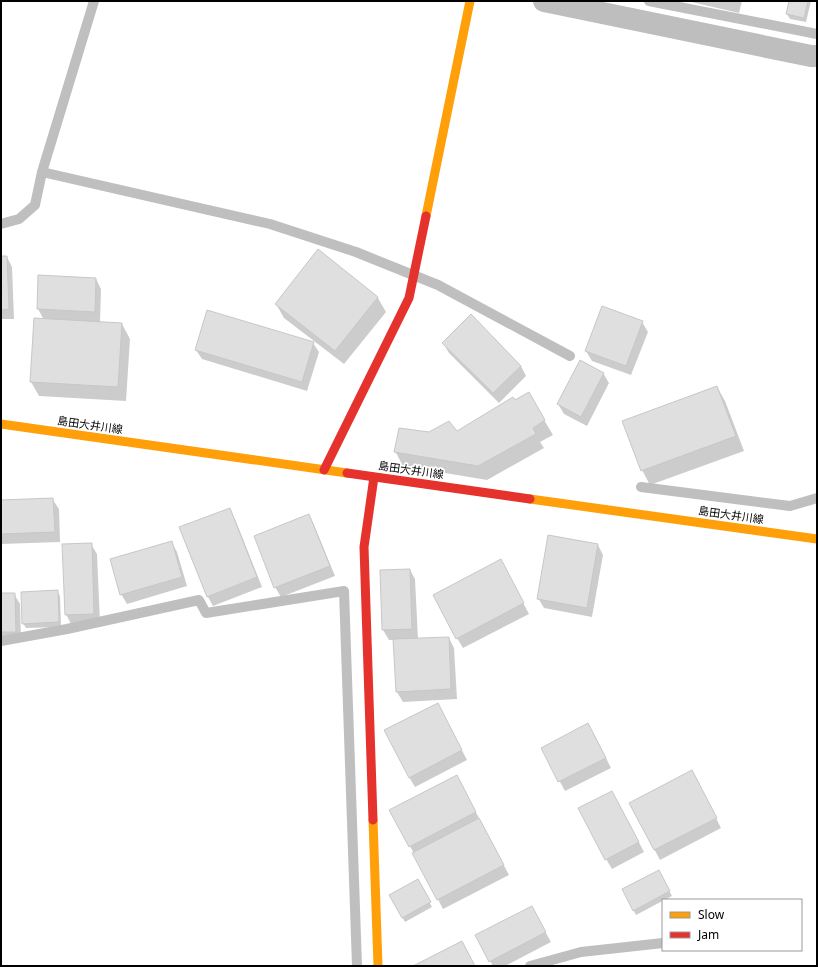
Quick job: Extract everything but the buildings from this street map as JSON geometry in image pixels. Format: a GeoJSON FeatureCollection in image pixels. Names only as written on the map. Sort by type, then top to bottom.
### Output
{"type":"FeatureCollection","features":[{"type":"Feature","properties":{"kind":"street"},"geometry":{"type":"LineString","coordinates":[[324,470],[409,298],[470,1]]}},
{"type":"Feature","properties":{"kind":"street"},"geometry":{"type":"LineString","coordinates":[[544,1],[817,56]]}},
{"type":"Feature","properties":{"kind":"street","name":"島田大井川線"},"geometry":{"type":"LineString","coordinates":[[1,424],[817,539]]}},
{"type":"Feature","properties":{"kind":"street"},"geometry":{"type":"LineString","coordinates":[[374,477],[364,547],[378,966]]}},
{"type":"Feature","properties":{"kind":"waterway"},"geometry":{"type":"LineString","coordinates":[[1,224],[19,219],[35,205],[42,172],[94,1]]}},
{"type":"Feature","properties":{"kind":"waterway"},"geometry":{"type":"LineString","coordinates":[[649,1],[817,34]]}},
{"type":"Feature","properties":{"kind":"waterway"},"geometry":{"type":"LineString","coordinates":[[42,172],[270,224],[356,252],[438,285],[570,356]]}},
{"type":"Feature","properties":{"kind":"waterway"},"geometry":{"type":"LineString","coordinates":[[641,487],[790,506],[817,498]]}},
{"type":"Feature","properties":{"kind":"waterway"},"geometry":{"type":"LineString","coordinates":[[1,641],[67,629],[199,600],[206,613],[344,591],[357,966]]}},
{"type":"Feature","properties":{"kind":"waterway"},"geometry":{"type":"LineString","coordinates":[[530,966],[581,952],[662,943]]}},
{"type":"Feature","properties":{"kind":"traffic: slow"},"geometry":{"type":"LineString","coordinates":[[426,216],[470,1]]}},
{"type":"Feature","properties":{"kind":"traffic: slow"},"geometry":{"type":"LineString","coordinates":[[1,424],[347,473]]}},
{"type":"Feature","properties":{"kind":"traffic: slow"},"geometry":{"type":"LineString","coordinates":[[530,499],[817,539]]}},
{"type":"Feature","properties":{"kind":"traffic: slow"},"geometry":{"type":"LineString","coordinates":[[373,820],[378,966]]}},
{"type":"Feature","properties":{"kind":"traffic: jam"},"geometry":{"type":"LineString","coordinates":[[324,470],[409,298],[426,216]]}},
{"type":"Feature","properties":{"kind":"traffic: jam"},"geometry":{"type":"LineString","coordinates":[[347,473],[530,499]]}},
{"type":"Feature","properties":{"kind":"traffic: jam"},"geometry":{"type":"LineString","coordinates":[[373,820],[364,547],[374,477]]}}]}
